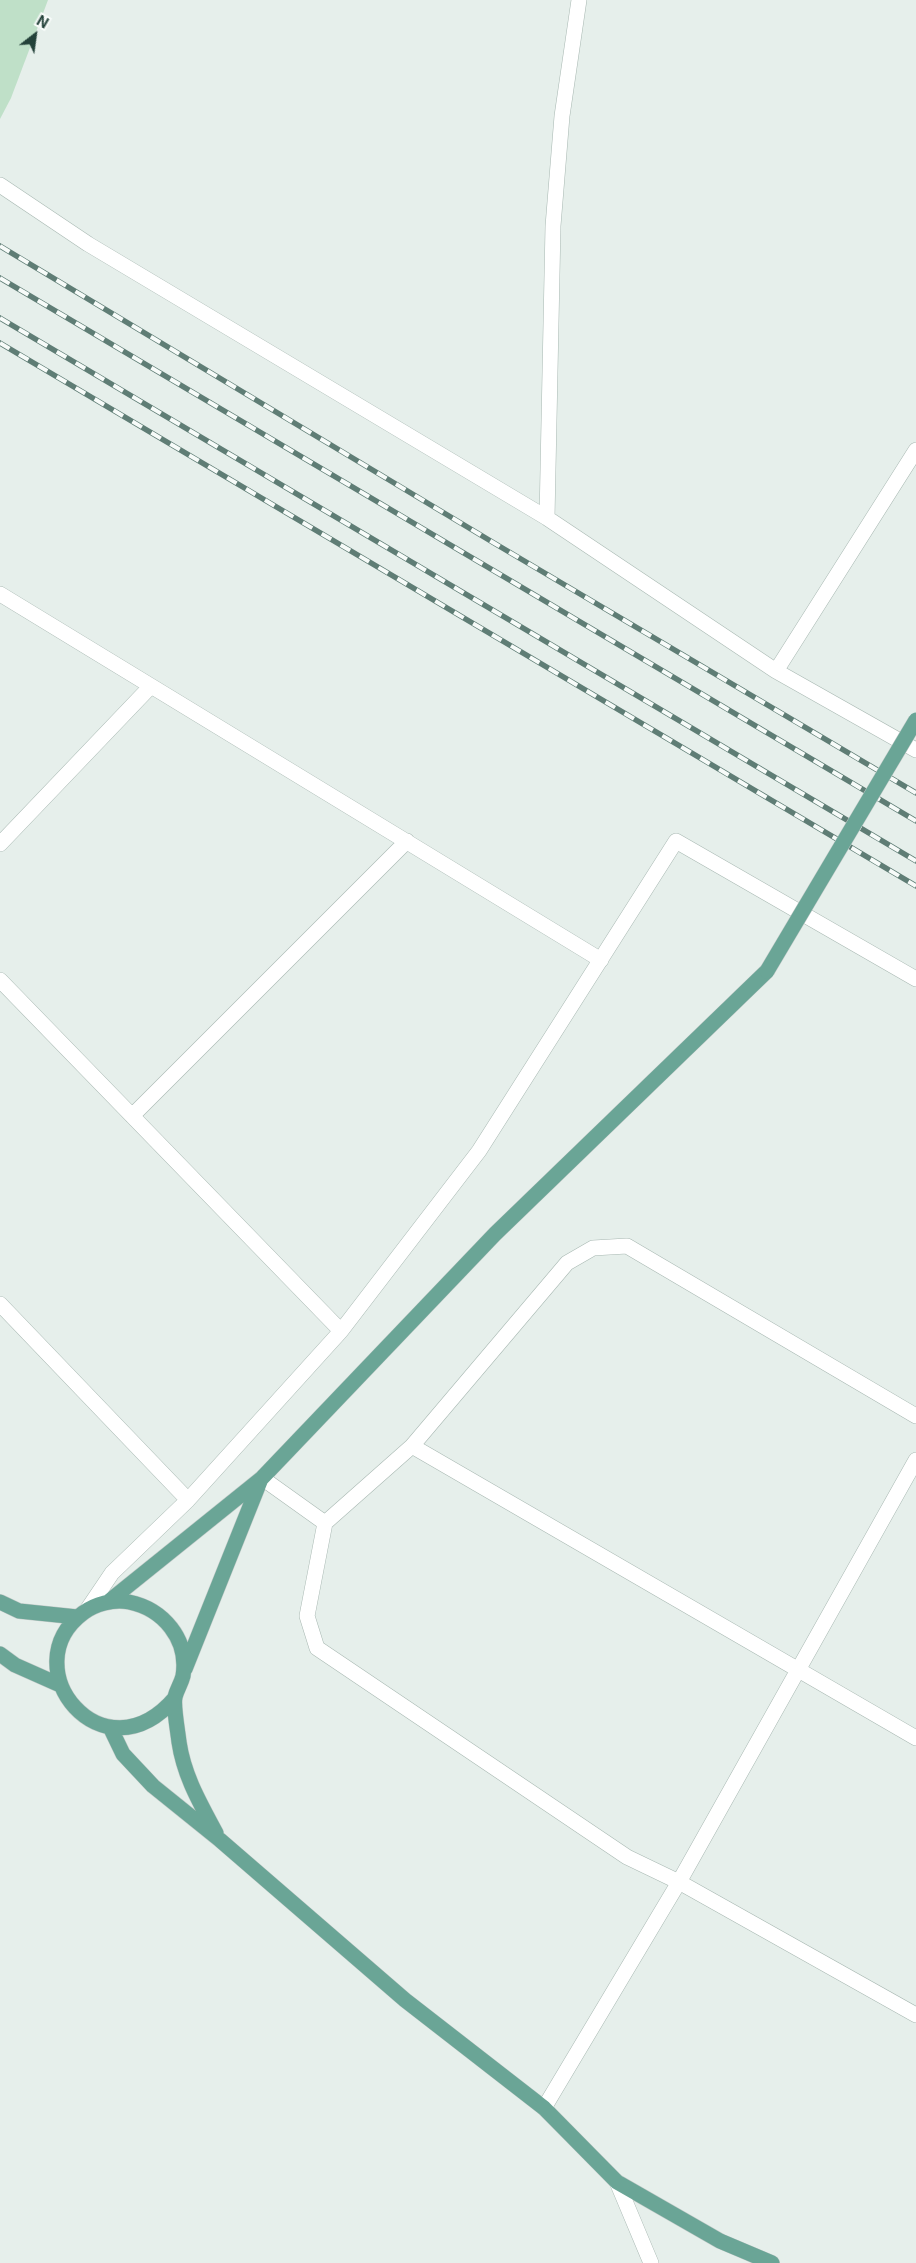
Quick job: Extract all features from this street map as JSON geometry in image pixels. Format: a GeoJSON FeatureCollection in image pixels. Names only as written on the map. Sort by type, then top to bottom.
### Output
{"type":"FeatureCollection","features":[{"type":"Feature","properties":{"kind":"main road"},"geometry":{"type":"LineString","coordinates":[[262,1478],[174,1698],[162,1712],[147,1722],[129,1728],[110,1727],[94,1722],[79,1713],[68,1700],[60,1686],[57,1667],[58,1649],[66,1632],[82,1614],[108,1602],[262,1478],[495,1234],[768,971],[916,720]]}},
{"type":"Feature","properties":{"kind":"main road"},"geometry":{"type":"LineString","coordinates":[[108,1602],[125,1601],[142,1604],[158,1613],[170,1625],[179,1640],[184,1656],[183,1674]]}},
{"type":"Feature","properties":{"kind":"main road"},"geometry":{"type":"LineString","coordinates":[[0,1602],[19,1611],[82,1614]]}},
{"type":"Feature","properties":{"kind":"main road"},"geometry":{"type":"LineString","coordinates":[[0,1654],[15,1665],[60,1686]]}},
{"type":"Feature","properties":{"kind":"main road"},"geometry":{"type":"LineString","coordinates":[[174,1698],[179,1744],[191,1787],[220,1840]]}},
{"type":"Feature","properties":{"kind":"main road"},"geometry":{"type":"LineString","coordinates":[[110,1727],[123,1754],[153,1786],[220,1840],[405,2000],[544,2108],[617,2182],[720,2241],[772,2263]]}},
{"type":"Feature","properties":{"kind":"street"},"geometry":{"type":"LineString","coordinates":[[547,518],[553,226],[562,116],[579,0]]}},
{"type":"Feature","properties":{"kind":"street"},"geometry":{"type":"LineString","coordinates":[[0,185],[88,244],[547,518],[776,671],[916,750]]}},
{"type":"Feature","properties":{"kind":"street"},"geometry":{"type":"LineString","coordinates":[[776,671],[916,450]]}},
{"type":"Feature","properties":{"kind":"street"},"geometry":{"type":"LineString","coordinates":[[0,594],[601,960]]}},
{"type":"Feature","properties":{"kind":"street"},"geometry":{"type":"LineString","coordinates":[[0,844],[151,686]]}},
{"type":"Feature","properties":{"kind":"street"},"geometry":{"type":"LineString","coordinates":[[82,1614],[112,1573],[188,1500],[340,1331],[479,1151],[676,841],[916,979]]}},
{"type":"Feature","properties":{"kind":"street"},"geometry":{"type":"LineString","coordinates":[[132,1116],[408,842]]}},
{"type":"Feature","properties":{"kind":"street"},"geometry":{"type":"LineString","coordinates":[[0,980],[340,1331]]}},
{"type":"Feature","properties":{"kind":"street"},"geometry":{"type":"LineString","coordinates":[[916,1416],[627,1246],[593,1248],[567,1263],[412,1446],[325,1523],[307,1616],[317,1648],[628,1856],[679,1882],[916,2015]]}},
{"type":"Feature","properties":{"kind":"street"},"geometry":{"type":"LineString","coordinates":[[0,1304],[188,1500]]}},
{"type":"Feature","properties":{"kind":"street"},"geometry":{"type":"LineString","coordinates":[[412,1446],[916,1738]]}},
{"type":"Feature","properties":{"kind":"street"},"geometry":{"type":"LineString","coordinates":[[544,2108],[679,1882],[916,1460]]}},
{"type":"Feature","properties":{"kind":"street"},"geometry":{"type":"LineString","coordinates":[[262,1478],[325,1523]]}},
{"type":"Feature","properties":{"kind":"street"},"geometry":{"type":"LineString","coordinates":[[617,2182],[651,2263]]}},
{"type":"Feature","properties":{"kind":"green space"},"geometry":{"type":"Polygon","coordinates":[[[0,0],[48,0],[11,98],[0,119],[0,0]]]}},
{"type":"Feature","properties":{"kind":"railway"},"geometry":{"type":"LineString","coordinates":[[0,246],[494,543],[916,793]]}},
{"type":"Feature","properties":{"kind":"railway"},"geometry":{"type":"LineString","coordinates":[[0,278],[916,821]]}},
{"type":"Feature","properties":{"kind":"railway"},"geometry":{"type":"LineString","coordinates":[[0,318],[916,861]]}},
{"type":"Feature","properties":{"kind":"railway"},"geometry":{"type":"LineString","coordinates":[[0,343],[916,886]]}}]}
